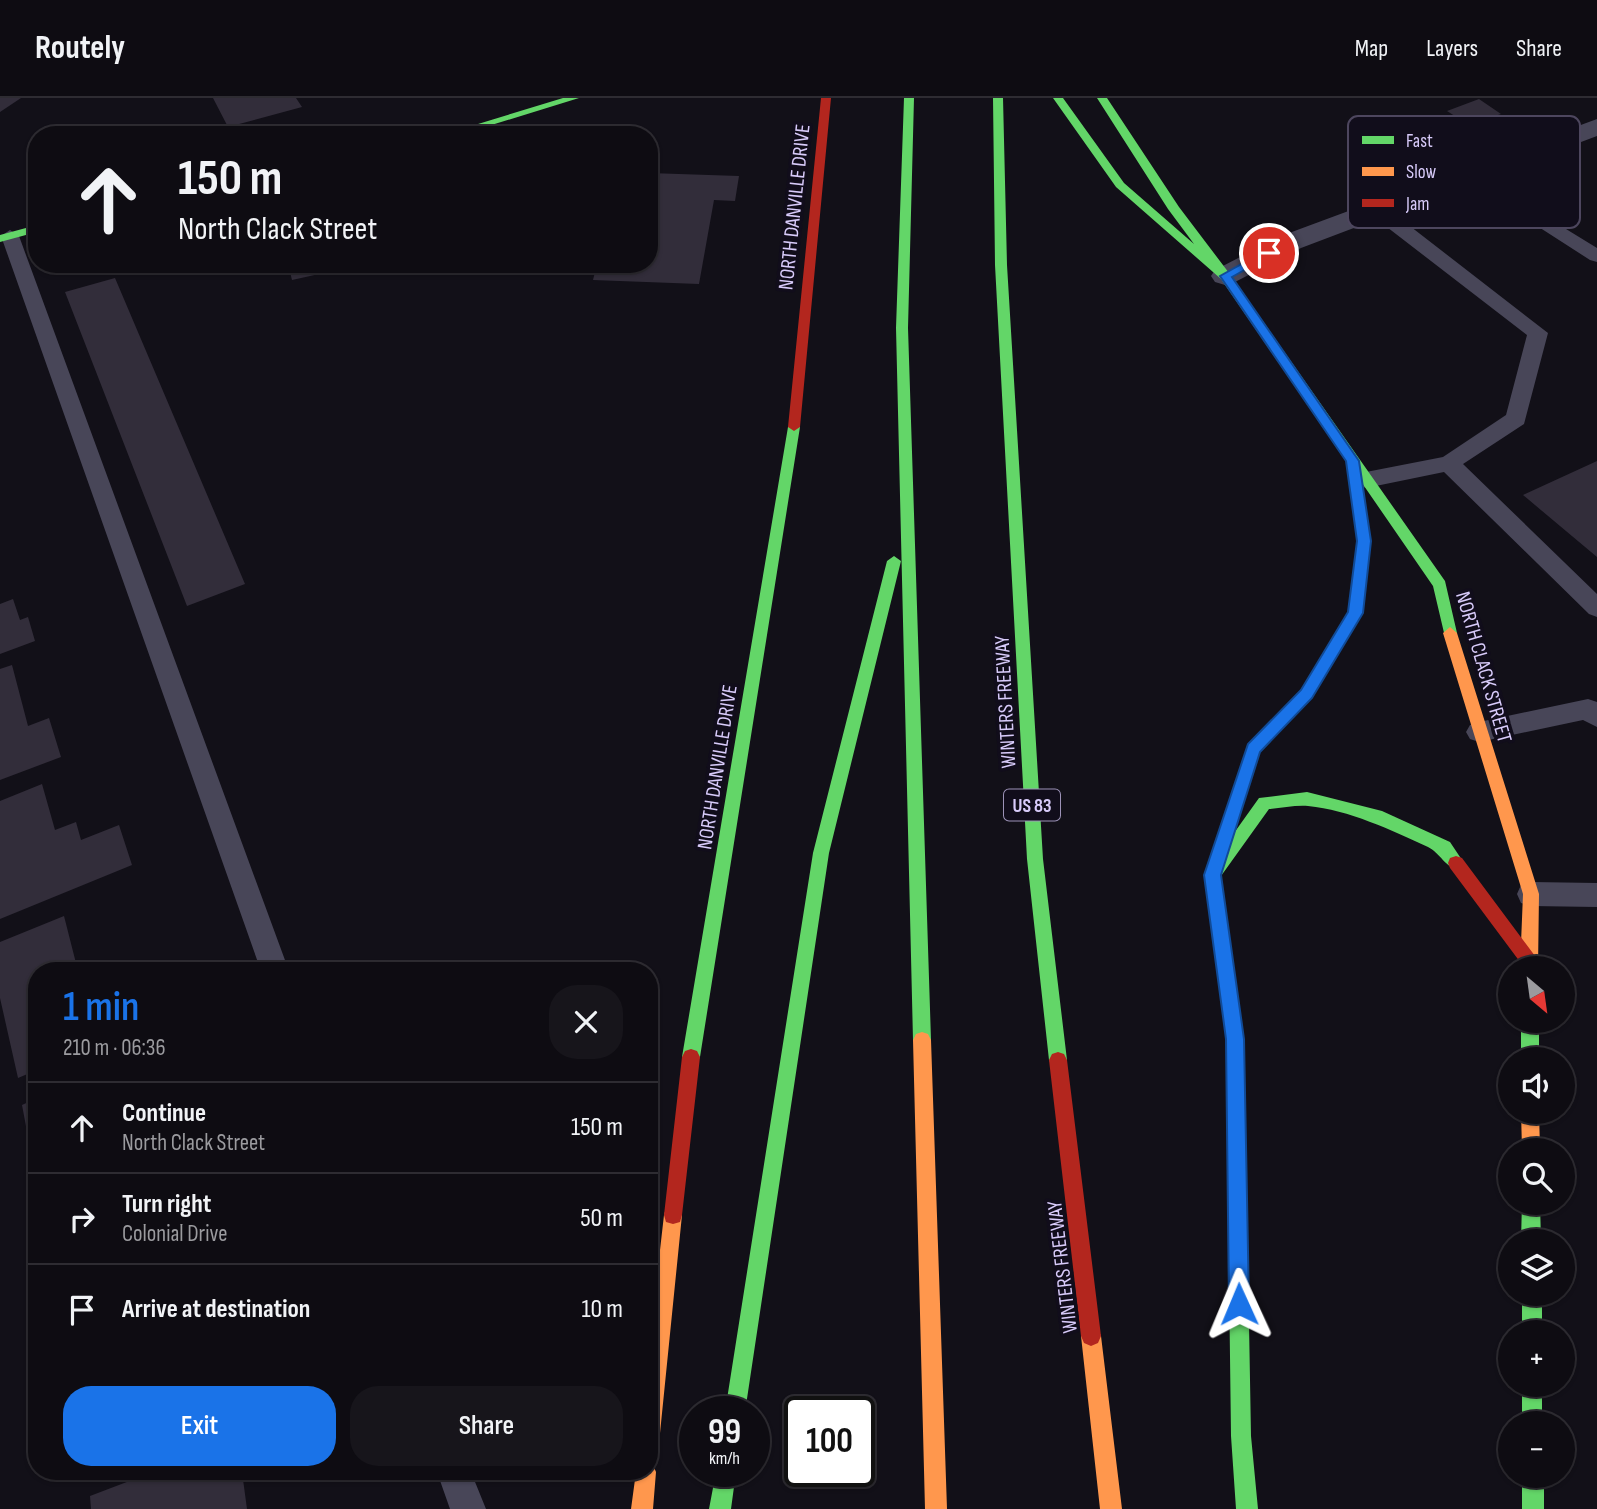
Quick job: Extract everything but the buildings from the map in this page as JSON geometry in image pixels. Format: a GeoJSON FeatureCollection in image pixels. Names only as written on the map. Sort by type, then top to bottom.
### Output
{"type":"FeatureCollection","features":[{"type":"Feature","properties":{"kind":"main road"},"geometry":{"type":"LineString","coordinates":[[478,126],[574,98]]}},
{"type":"Feature","properties":{"kind":"main road","name":"NORTH DANVILLE DRIVE"},"geometry":{"type":"LineString","coordinates":[[658,1358],[688,1075],[792,451],[826,98]]}},
{"type":"Feature","properties":{"kind":"main road"},"geometry":{"type":"LineString","coordinates":[[909,98],[902,328],[936,1509]]}},
{"type":"Feature","properties":{"kind":"main road","name":"WINTERS FREEWAY"},"geometry":{"type":"LineString","coordinates":[[998,98],[1001,265],[1035,859],[1111,1509]]}},
{"type":"Feature","properties":{"kind":"main road"},"geometry":{"type":"LineString","coordinates":[[1058,98],[1119,185],[1226,276]]}},
{"type":"Feature","properties":{"kind":"main road","name":"NORTH CLACK STREET"},"geometry":{"type":"LineString","coordinates":[[1102,98],[1174,209],[1226,276],[1440,584],[1453,649],[1531,894],[1529,956]]}},
{"type":"Feature","properties":{"kind":"main road"},"geometry":{"type":"LineString","coordinates":[[5,237],[28,231]]}},
{"type":"Feature","properties":{"kind":"main road"},"geometry":{"type":"LineString","coordinates":[[1247,1509],[1241,1436],[1235,1039],[1213,875],[1254,748],[1307,694],[1356,613],[1364,541],[1352,461]]}},
{"type":"Feature","properties":{"kind":"main road"},"geometry":{"type":"LineString","coordinates":[[737,1396],[821,853],[906,515]]}},
{"type":"Feature","properties":{"kind":"main road"},"geometry":{"type":"LineString","coordinates":[[1213,875],[1265,803],[1307,799],[1382,818],[1444,847],[1523,956]]}},
{"type":"Feature","properties":{"kind":"main road"},"geometry":{"type":"LineString","coordinates":[[642,1509],[645,1480]]}},
{"type":"Feature","properties":{"kind":"main road"},"geometry":{"type":"LineString","coordinates":[[720,1509],[724,1487]]}},
{"type":"Feature","properties":{"kind":"main road"},"geometry":{"type":"LineString","coordinates":[[1533,1488],[1533,1509]]}},
{"type":"Feature","properties":{"kind":"street"},"geometry":{"type":"LineString","coordinates":[[1580,133],[1597,127]]}},
{"type":"Feature","properties":{"kind":"street"},"geometry":{"type":"LineString","coordinates":[[1226,276],[1291,242],[1348,220]]}},
{"type":"Feature","properties":{"kind":"lane"},"geometry":{"type":"LineString","coordinates":[[1366,480],[1449,463],[1516,419],[1538,333],[1402,228]]}},
{"type":"Feature","properties":{"kind":"lane"},"geometry":{"type":"LineString","coordinates":[[1561,228],[1592,246]]}},
{"type":"Feature","properties":{"kind":"lane"},"geometry":{"type":"LineString","coordinates":[[5,237],[272,962]]}},
{"type":"Feature","properties":{"kind":"lane"},"geometry":{"type":"LineString","coordinates":[[1449,463],[1597,608]]}},
{"type":"Feature","properties":{"kind":"lane"},"geometry":{"type":"LineString","coordinates":[[1479,732],[1594,709]]}},
{"type":"Feature","properties":{"kind":"lane"},"geometry":{"type":"LineString","coordinates":[[1531,894],[1597,895]]}},
{"type":"Feature","properties":{"kind":"lane"},"geometry":{"type":"LineString","coordinates":[[457,1480],[468,1509]]}},
{"type":"Feature","properties":{"kind":"traffic: fast"},"geometry":{"type":"LineString","coordinates":[[478,126],[574,98]]}},
{"type":"Feature","properties":{"kind":"traffic: fast"},"geometry":{"type":"LineString","coordinates":[[909,98],[902,328],[922,1040]]}},
{"type":"Feature","properties":{"kind":"traffic: fast"},"geometry":{"type":"LineString","coordinates":[[998,98],[1001,265],[1035,859],[1058,1060]]}},
{"type":"Feature","properties":{"kind":"traffic: fast"},"geometry":{"type":"LineString","coordinates":[[1058,98],[1120,185],[1225,276]]}},
{"type":"Feature","properties":{"kind":"traffic: fast"},"geometry":{"type":"LineString","coordinates":[[1102,98],[1174,209],[1225,276],[1440,585],[1450,633]]}},
{"type":"Feature","properties":{"kind":"traffic: fast"},"geometry":{"type":"LineString","coordinates":[[0,239],[28,231]]}},
{"type":"Feature","properties":{"kind":"traffic: fast"},"geometry":{"type":"LineString","coordinates":[[691,1057],[794,427]]}},
{"type":"Feature","properties":{"kind":"traffic: fast"},"geometry":{"type":"LineString","coordinates":[[1223,843],[1253,749],[1307,694],[1355,613],[1364,541],[1352,461]]}},
{"type":"Feature","properties":{"kind":"traffic: fast"},"geometry":{"type":"LineString","coordinates":[[737,1396],[821,853],[894,561]]}},
{"type":"Feature","properties":{"kind":"traffic: fast"},"geometry":{"type":"LineString","coordinates":[[1247,1509],[1241,1436],[1235,1039],[1213,875],[1265,803],[1307,799],[1382,818],[1444,847],[1456,863]]}},
{"type":"Feature","properties":{"kind":"traffic: fast"},"geometry":{"type":"LineString","coordinates":[[1530,1033],[1530,1047]]}},
{"type":"Feature","properties":{"kind":"traffic: fast"},"geometry":{"type":"LineString","coordinates":[[1531,1215],[1531,1229]]}},
{"type":"Feature","properties":{"kind":"traffic: fast"},"geometry":{"type":"LineString","coordinates":[[1532,1306],[1532,1320]]}},
{"type":"Feature","properties":{"kind":"traffic: fast"},"geometry":{"type":"LineString","coordinates":[[1532,1397],[1532,1411]]}},
{"type":"Feature","properties":{"kind":"traffic: fast"},"geometry":{"type":"LineString","coordinates":[[720,1509],[724,1487]]}},
{"type":"Feature","properties":{"kind":"traffic: fast"},"geometry":{"type":"LineString","coordinates":[[1533,1488],[1533,1509]]}},
{"type":"Feature","properties":{"kind":"traffic: slow"},"geometry":{"type":"LineString","coordinates":[[1450,633],[1531,894],[1529,956]]}},
{"type":"Feature","properties":{"kind":"traffic: slow"},"geometry":{"type":"LineString","coordinates":[[922,1040],[936,1509]]}},
{"type":"Feature","properties":{"kind":"traffic: slow"},"geometry":{"type":"LineString","coordinates":[[1530,1124],[1531,1138]]}},
{"type":"Feature","properties":{"kind":"traffic: slow"},"geometry":{"type":"LineString","coordinates":[[658,1358],[673,1215]]}},
{"type":"Feature","properties":{"kind":"traffic: slow"},"geometry":{"type":"LineString","coordinates":[[1091,1336],[1111,1509]]}},
{"type":"Feature","properties":{"kind":"traffic: slow"},"geometry":{"type":"LineString","coordinates":[[642,1509],[645,1480]]}},
{"type":"Feature","properties":{"kind":"traffic: jam"},"geometry":{"type":"LineString","coordinates":[[794,427],[826,98]]}},
{"type":"Feature","properties":{"kind":"traffic: jam"},"geometry":{"type":"LineString","coordinates":[[1456,863],[1525,956]]}},
{"type":"Feature","properties":{"kind":"traffic: jam"},"geometry":{"type":"LineString","coordinates":[[673,1215],[691,1057]]}},
{"type":"Feature","properties":{"kind":"traffic: jam"},"geometry":{"type":"LineString","coordinates":[[1058,1060],[1091,1336]]}},
{"type":"Feature","properties":{"kind":"route"},"geometry":{"type":"LineString","coordinates":[[1239,1304],[1235,1039],[1213,875],[1254,748],[1307,694],[1356,613],[1364,541],[1352,461],[1226,276],[1269,253]]}}]}
